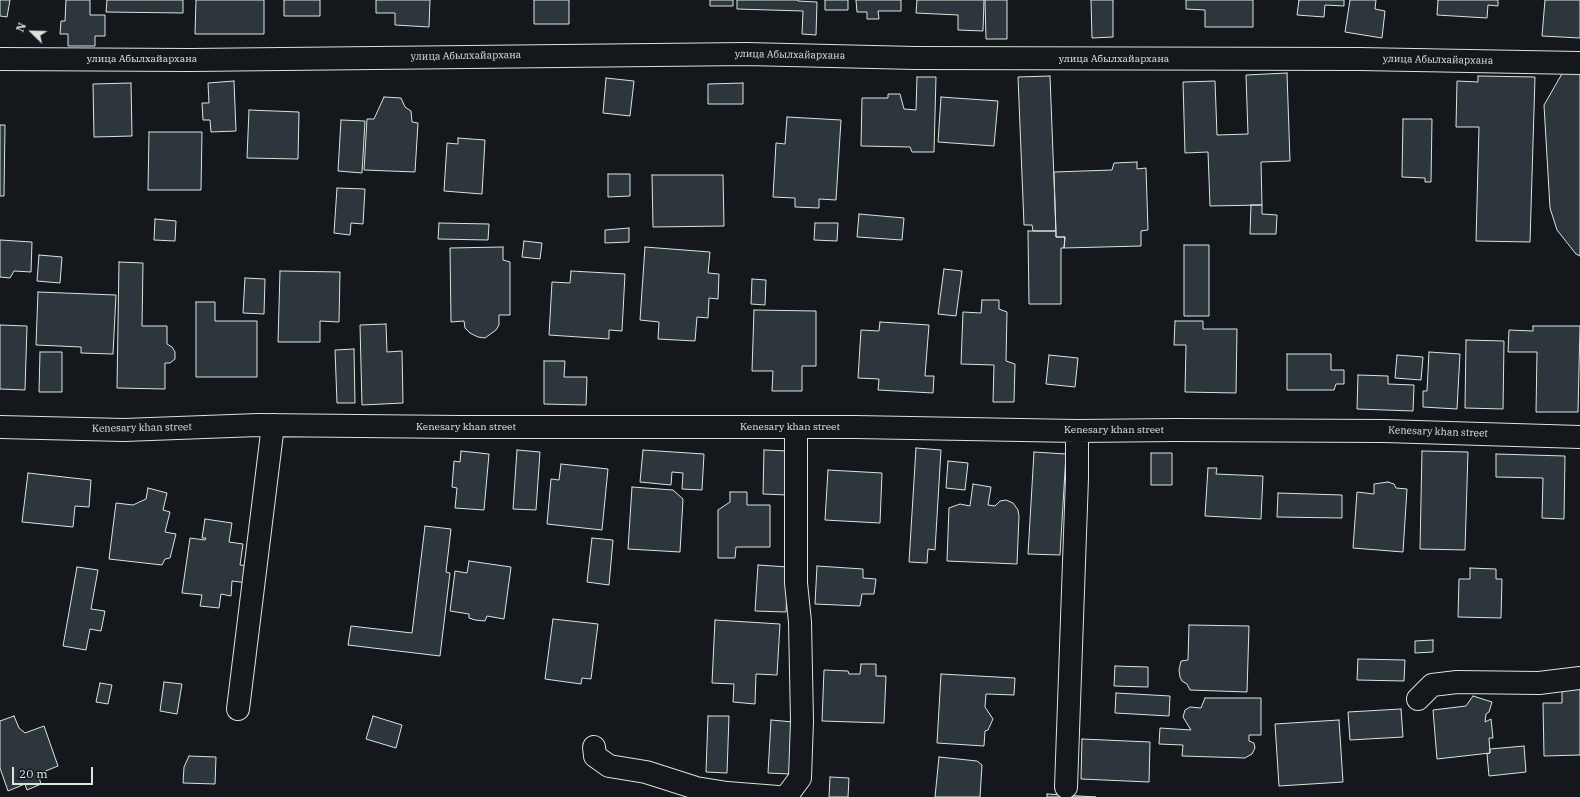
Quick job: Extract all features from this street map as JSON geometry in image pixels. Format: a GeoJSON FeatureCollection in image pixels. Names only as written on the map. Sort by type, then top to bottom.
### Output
{"type":"FeatureCollection","features":[{"type":"Feature","properties":{"kind":"street","name":"улица Абылхайархана"},"geometry":{"type":"LineString","coordinates":[[0,59],[190,60],[746,54],[915,58],[1359,59],[1580,63]]}},
{"type":"Feature","properties":{"kind":"street","name":"Kenesary khan street"},"geometry":{"type":"LineString","coordinates":[[0,427],[124,430],[273,425],[460,427],[796,427],[1077,431],[1376,431],[1580,437]]}},
{"type":"Feature","properties":{"kind":"street"},"geometry":{"type":"LineString","coordinates":[[238,709],[273,425]]}},
{"type":"Feature","properties":{"kind":"street"},"geometry":{"type":"LineString","coordinates":[[786,797],[800,778],[802,721],[800,622],[796,583],[796,427]]}},
{"type":"Feature","properties":{"kind":"street"},"geometry":{"type":"LineString","coordinates":[[1066,787],[1077,478],[1077,431]]}},
{"type":"Feature","properties":{"kind":"street"},"geometry":{"type":"LineString","coordinates":[[1418,699],[1432,686],[1457,682],[1539,683],[1580,678]]}},
{"type":"Feature","properties":{"kind":"street"},"geometry":{"type":"LineString","coordinates":[[594,747],[595,756],[609,766],[646,772],[696,788],[727,793],[778,797]]}},
{"type":"Feature","properties":{"kind":"building"},"geometry":{"type":"Polygon","coordinates":[[[0,0],[10,0],[7,17],[0,16],[0,0]]]}},
{"type":"Feature","properties":{"kind":"building"},"geometry":{"type":"Polygon","coordinates":[[[66,0],[90,0],[90,15],[105,15],[105,36],[95,36],[95,46],[68,46],[68,34],[60,34],[61,21],[65,21],[66,0]]]}},
{"type":"Feature","properties":{"kind":"building"},"geometry":{"type":"Polygon","coordinates":[[[107,0],[183,0],[183,13],[106,12],[107,0]]]}},
{"type":"Feature","properties":{"kind":"building"},"geometry":{"type":"Polygon","coordinates":[[[196,0],[264,0],[264,34],[195,34],[196,0]]]}},
{"type":"Feature","properties":{"kind":"building"},"geometry":{"type":"Polygon","coordinates":[[[284,0],[320,0],[320,16],[284,16],[284,0]]]}},
{"type":"Feature","properties":{"kind":"building"},"geometry":{"type":"Polygon","coordinates":[[[376,0],[430,0],[429,27],[395,25],[395,13],[376,13],[376,0]]]}},
{"type":"Feature","properties":{"kind":"building"},"geometry":{"type":"Polygon","coordinates":[[[534,0],[569,0],[569,24],[534,24],[534,0]]]}},
{"type":"Feature","properties":{"kind":"building"},"geometry":{"type":"Polygon","coordinates":[[[710,0],[733,0],[733,6],[710,6],[710,0]]]}},
{"type":"Feature","properties":{"kind":"building"},"geometry":{"type":"Polygon","coordinates":[[[737,0],[798,0],[817,2],[816,35],[802,34],[803,11],[737,9],[737,0]]]}},
{"type":"Feature","properties":{"kind":"building"},"geometry":{"type":"Polygon","coordinates":[[[825,0],[848,0],[848,10],[825,10],[825,0]]]}},
{"type":"Feature","properties":{"kind":"building"},"geometry":{"type":"Polygon","coordinates":[[[856,0],[901,0],[901,11],[878,11],[879,19],[867,19],[867,12],[857,12],[856,0]]]}},
{"type":"Feature","properties":{"kind":"building"},"geometry":{"type":"Polygon","coordinates":[[[917,0],[984,0],[983,31],[958,30],[958,15],[916,13],[917,0]]]}},
{"type":"Feature","properties":{"kind":"building"},"geometry":{"type":"Polygon","coordinates":[[[985,0],[1007,0],[1007,39],[986,39],[985,0]]]}},
{"type":"Feature","properties":{"kind":"building"},"geometry":{"type":"Polygon","coordinates":[[[1091,0],[1113,0],[1113,37],[1092,38],[1091,0]]]}},
{"type":"Feature","properties":{"kind":"building"},"geometry":{"type":"Polygon","coordinates":[[[1186,0],[1253,0],[1253,27],[1205,27],[1205,10],[1186,9],[1186,0]]]}},
{"type":"Feature","properties":{"kind":"building"},"geometry":{"type":"Polygon","coordinates":[[[1299,0],[1344,0],[1344,6],[1325,5],[1324,17],[1297,15],[1299,0]]]}},
{"type":"Feature","properties":{"kind":"building"},"geometry":{"type":"Polygon","coordinates":[[[1350,0],[1376,0],[1375,9],[1385,11],[1382,38],[1345,32],[1350,0]]]}},
{"type":"Feature","properties":{"kind":"building"},"geometry":{"type":"Polygon","coordinates":[[[1438,0],[1498,0],[1498,6],[1488,5],[1487,18],[1437,15],[1438,0]]]}},
{"type":"Feature","properties":{"kind":"building"},"geometry":{"type":"Polygon","coordinates":[[[1545,0],[1580,0],[1580,38],[1542,36],[1545,0]]]}},
{"type":"Feature","properties":{"kind":"building"},"geometry":{"type":"Polygon","coordinates":[[[1563,72],[1580,72],[1580,256],[1576,254],[1557,230],[1550,208],[1544,105],[1563,72]]]}},
{"type":"Feature","properties":{"kind":"building"},"geometry":{"type":"Polygon","coordinates":[[[1287,73],[1290,161],[1261,162],[1262,205],[1210,206],[1208,152],[1185,153],[1183,82],[1215,81],[1217,135],[1248,134],[1246,75],[1287,73]]]}},
{"type":"Feature","properties":{"kind":"building"},"geometry":{"type":"Polygon","coordinates":[[[1050,76],[1056,231],[1033,231],[1032,225],[1024,225],[1018,77],[1050,76]]]}},
{"type":"Feature","properties":{"kind":"building"},"geometry":{"type":"Polygon","coordinates":[[[1478,76],[1535,77],[1530,242],[1476,241],[1479,127],[1456,127],[1457,81],[1478,82],[1478,76]]]}},
{"type":"Feature","properties":{"kind":"building"},"geometry":{"type":"Polygon","coordinates":[[[917,77],[936,77],[934,152],[912,152],[910,147],[861,146],[862,98],[888,98],[888,94],[900,94],[904,109],[916,110],[917,77]]]}},
{"type":"Feature","properties":{"kind":"building"},"geometry":{"type":"Polygon","coordinates":[[[606,78],[634,81],[630,116],[603,113],[606,78]]]}},
{"type":"Feature","properties":{"kind":"building"},"geometry":{"type":"Polygon","coordinates":[[[234,81],[236,131],[211,132],[210,120],[203,120],[202,103],[209,103],[208,83],[234,81]]]}},
{"type":"Feature","properties":{"kind":"building"},"geometry":{"type":"Polygon","coordinates":[[[131,83],[132,136],[94,137],[93,84],[131,83]]]}},
{"type":"Feature","properties":{"kind":"building"},"geometry":{"type":"Polygon","coordinates":[[[743,83],[743,104],[708,104],[708,84],[743,83]]]}},
{"type":"Feature","properties":{"kind":"building"},"geometry":{"type":"Polygon","coordinates":[[[384,97],[401,98],[405,107],[411,111],[412,122],[418,123],[415,172],[364,170],[367,119],[374,119],[384,97]]]}},
{"type":"Feature","properties":{"kind":"building"},"geometry":{"type":"Polygon","coordinates":[[[941,97],[998,101],[994,146],[938,142],[941,97]]]}},
{"type":"Feature","properties":{"kind":"building"},"geometry":{"type":"Polygon","coordinates":[[[249,110],[299,112],[298,159],[247,158],[249,110]]]}},
{"type":"Feature","properties":{"kind":"building"},"geometry":{"type":"Polygon","coordinates":[[[787,117],[841,120],[836,200],[819,199],[819,208],[795,207],[795,198],[773,197],[776,143],[785,144],[787,117]]]}},
{"type":"Feature","properties":{"kind":"building"},"geometry":{"type":"Polygon","coordinates":[[[1403,119],[1432,119],[1431,182],[1425,182],[1425,178],[1402,177],[1403,119]]]}},
{"type":"Feature","properties":{"kind":"building"},"geometry":{"type":"Polygon","coordinates":[[[341,120],[365,121],[362,173],[338,171],[341,120]]]}},
{"type":"Feature","properties":{"kind":"building"},"geometry":{"type":"Polygon","coordinates":[[[0,125],[5,125],[4,196],[0,196],[0,125]]]}},
{"type":"Feature","properties":{"kind":"building"},"geometry":{"type":"Polygon","coordinates":[[[149,132],[202,132],[201,190],[148,190],[149,132]]]}},
{"type":"Feature","properties":{"kind":"building"},"geometry":{"type":"Polygon","coordinates":[[[458,138],[485,140],[482,194],[444,191],[447,143],[458,144],[458,138]]]}},
{"type":"Feature","properties":{"kind":"building"},"geometry":{"type":"Polygon","coordinates":[[[1137,162],[1137,169],[1146,168],[1148,230],[1141,231],[1141,246],[1064,248],[1065,237],[1056,237],[1054,172],[1112,170],[1114,163],[1137,162]]]}},
{"type":"Feature","properties":{"kind":"building"},"geometry":{"type":"Polygon","coordinates":[[[608,174],[630,174],[630,196],[608,197],[608,174]]]}},
{"type":"Feature","properties":{"kind":"building"},"geometry":{"type":"Polygon","coordinates":[[[652,175],[723,175],[724,226],[653,227],[652,175]]]}},
{"type":"Feature","properties":{"kind":"building"},"geometry":{"type":"Polygon","coordinates":[[[337,188],[365,189],[363,224],[351,223],[350,235],[334,233],[337,188]]]}},
{"type":"Feature","properties":{"kind":"building"},"geometry":{"type":"Polygon","coordinates":[[[1251,205],[1262,205],[1262,214],[1277,215],[1276,234],[1250,234],[1251,205]]]}},
{"type":"Feature","properties":{"kind":"building"},"geometry":{"type":"Polygon","coordinates":[[[859,214],[904,218],[902,240],[857,237],[859,214]]]}},
{"type":"Feature","properties":{"kind":"building"},"geometry":{"type":"Polygon","coordinates":[[[155,219],[176,221],[175,241],[154,240],[155,219]]]}},
{"type":"Feature","properties":{"kind":"building"},"geometry":{"type":"Polygon","coordinates":[[[439,223],[489,224],[488,240],[438,239],[439,223]]]}},
{"type":"Feature","properties":{"kind":"building"},"geometry":{"type":"Polygon","coordinates":[[[815,223],[838,223],[837,241],[814,240],[815,223]]]}},
{"type":"Feature","properties":{"kind":"building"},"geometry":{"type":"Polygon","coordinates":[[[629,228],[629,242],[605,243],[605,230],[629,228]]]}},
{"type":"Feature","properties":{"kind":"building"},"geometry":{"type":"Polygon","coordinates":[[[1028,231],[1056,231],[1056,237],[1065,237],[1064,248],[1061,248],[1061,304],[1029,304],[1028,231]]]}},
{"type":"Feature","properties":{"kind":"building"},"geometry":{"type":"Polygon","coordinates":[[[0,240],[32,242],[31,272],[14,271],[10,278],[0,277],[0,240]]]}},
{"type":"Feature","properties":{"kind":"building"},"geometry":{"type":"Polygon","coordinates":[[[524,241],[542,243],[540,259],[522,257],[524,241]]]}},
{"type":"Feature","properties":{"kind":"building"},"geometry":{"type":"Polygon","coordinates":[[[1184,245],[1209,245],[1209,316],[1184,316],[1184,245]]]}},
{"type":"Feature","properties":{"kind":"building"},"geometry":{"type":"Polygon","coordinates":[[[503,247],[503,260],[510,262],[510,315],[499,315],[499,325],[496,330],[485,338],[478,337],[470,333],[465,328],[464,321],[451,322],[450,248],[503,247]]]}},
{"type":"Feature","properties":{"kind":"building"},"geometry":{"type":"Polygon","coordinates":[[[645,247],[710,252],[708,273],[719,274],[718,299],[709,298],[708,318],[697,317],[695,341],[658,339],[659,322],[640,320],[645,247]]]}},
{"type":"Feature","properties":{"kind":"building"},"geometry":{"type":"Polygon","coordinates":[[[39,255],[62,257],[60,283],[37,281],[39,255]]]}},
{"type":"Feature","properties":{"kind":"building"},"geometry":{"type":"Polygon","coordinates":[[[119,262],[143,263],[142,326],[167,326],[167,344],[172,347],[175,352],[175,359],[170,363],[165,363],[165,389],[117,388],[119,262]]]}},
{"type":"Feature","properties":{"kind":"building"},"geometry":{"type":"Polygon","coordinates":[[[944,269],[962,271],[956,316],[938,314],[944,269]]]}},
{"type":"Feature","properties":{"kind":"building"},"geometry":{"type":"Polygon","coordinates":[[[280,271],[340,272],[339,322],[320,321],[320,342],[278,342],[280,271]]]}},
{"type":"Feature","properties":{"kind":"building"},"geometry":{"type":"Polygon","coordinates":[[[571,271],[625,274],[622,331],[609,330],[609,339],[549,335],[552,282],[570,283],[571,271]]]}},
{"type":"Feature","properties":{"kind":"building"},"geometry":{"type":"Polygon","coordinates":[[[245,278],[265,279],[264,314],[243,313],[245,278]]]}},
{"type":"Feature","properties":{"kind":"building"},"geometry":{"type":"Polygon","coordinates":[[[752,279],[766,280],[765,305],[751,304],[752,279]]]}},
{"type":"Feature","properties":{"kind":"building"},"geometry":{"type":"Polygon","coordinates":[[[38,292],[116,295],[113,354],[81,353],[81,347],[36,345],[38,292]]]}},
{"type":"Feature","properties":{"kind":"building"},"geometry":{"type":"Polygon","coordinates":[[[982,300],[999,300],[999,309],[1007,312],[1006,361],[1015,364],[1014,402],[993,402],[994,365],[961,364],[963,312],[981,313],[982,300]]]}},
{"type":"Feature","properties":{"kind":"building"},"geometry":{"type":"Polygon","coordinates":[[[196,302],[215,302],[215,321],[257,321],[257,377],[196,377],[196,302]]]}},
{"type":"Feature","properties":{"kind":"building"},"geometry":{"type":"Polygon","coordinates":[[[754,310],[816,311],[816,366],[802,366],[802,391],[772,391],[773,371],[752,371],[754,310]]]}},
{"type":"Feature","properties":{"kind":"building"},"geometry":{"type":"Polygon","coordinates":[[[1175,321],[1203,321],[1203,329],[1237,329],[1236,393],[1185,392],[1186,345],[1174,345],[1175,321]]]}},
{"type":"Feature","properties":{"kind":"building"},"geometry":{"type":"Polygon","coordinates":[[[880,322],[929,325],[925,376],[934,376],[933,393],[878,390],[879,379],[858,378],[861,330],[879,331],[880,322]]]}},
{"type":"Feature","properties":{"kind":"building"},"geometry":{"type":"Polygon","coordinates":[[[386,324],[387,352],[402,351],[403,403],[362,405],[360,325],[386,324]]]}},
{"type":"Feature","properties":{"kind":"building"},"geometry":{"type":"Polygon","coordinates":[[[0,325],[27,326],[25,390],[0,389],[0,325]]]}},
{"type":"Feature","properties":{"kind":"building"},"geometry":{"type":"Polygon","coordinates":[[[1533,326],[1580,326],[1578,412],[1536,412],[1537,352],[1508,352],[1509,330],[1533,331],[1533,326]]]}},
{"type":"Feature","properties":{"kind":"building"},"geometry":{"type":"Polygon","coordinates":[[[1466,340],[1504,341],[1503,409],[1465,408],[1466,340]]]}},
{"type":"Feature","properties":{"kind":"building"},"geometry":{"type":"Polygon","coordinates":[[[354,349],[355,403],[337,403],[335,350],[354,349]]]}},
{"type":"Feature","properties":{"kind":"building"},"geometry":{"type":"Polygon","coordinates":[[[40,352],[62,352],[62,392],[39,392],[40,352]]]}},
{"type":"Feature","properties":{"kind":"building"},"geometry":{"type":"Polygon","coordinates":[[[1429,352],[1460,354],[1457,409],[1423,407],[1423,391],[1427,391],[1429,352]]]}},
{"type":"Feature","properties":{"kind":"building"},"geometry":{"type":"Polygon","coordinates":[[[1287,354],[1331,354],[1331,370],[1344,370],[1344,384],[1336,384],[1334,390],[1287,390],[1287,354]]]}},
{"type":"Feature","properties":{"kind":"building"},"geometry":{"type":"Polygon","coordinates":[[[1049,355],[1078,358],[1075,387],[1046,384],[1049,355]]]}},
{"type":"Feature","properties":{"kind":"building"},"geometry":{"type":"Polygon","coordinates":[[[1397,355],[1423,357],[1421,380],[1395,378],[1397,355]]]}},
{"type":"Feature","properties":{"kind":"building"},"geometry":{"type":"Polygon","coordinates":[[[544,361],[565,361],[564,377],[587,377],[586,405],[544,404],[544,361]]]}},
{"type":"Feature","properties":{"kind":"building"},"geometry":{"type":"Polygon","coordinates":[[[1358,375],[1388,376],[1388,384],[1414,385],[1413,411],[1357,409],[1358,375]]]}},
{"type":"Feature","properties":{"kind":"building"},"geometry":{"type":"Polygon","coordinates":[[[916,448],[941,450],[935,550],[928,549],[927,563],[909,562],[916,448]]]}},
{"type":"Feature","properties":{"kind":"building"},"geometry":{"type":"Polygon","coordinates":[[[517,450],[540,452],[536,510],[513,509],[517,450]]]}},
{"type":"Feature","properties":{"kind":"building"},"geometry":{"type":"Polygon","coordinates":[[[643,450],[704,454],[702,490],[682,489],[683,473],[672,472],[671,485],[640,482],[643,450]]]}},
{"type":"Feature","properties":{"kind":"building"},"geometry":{"type":"Polygon","coordinates":[[[764,450],[788,451],[787,495],[763,494],[764,450]]]}},
{"type":"Feature","properties":{"kind":"building"},"geometry":{"type":"Polygon","coordinates":[[[461,451],[489,454],[484,510],[455,508],[457,488],[452,487],[454,461],[460,462],[461,451]]]}},
{"type":"Feature","properties":{"kind":"building"},"geometry":{"type":"Polygon","coordinates":[[[1422,451],[1468,452],[1465,550],[1420,549],[1422,451]]]}},
{"type":"Feature","properties":{"kind":"building"},"geometry":{"type":"Polygon","coordinates":[[[1034,452],[1066,454],[1060,555],[1028,554],[1034,452]]]}},
{"type":"Feature","properties":{"kind":"building"},"geometry":{"type":"Polygon","coordinates":[[[1151,453],[1172,453],[1172,485],[1151,485],[1151,453]]]}},
{"type":"Feature","properties":{"kind":"building"},"geometry":{"type":"Polygon","coordinates":[[[1496,454],[1565,456],[1564,519],[1542,518],[1543,478],[1496,477],[1496,454]]]}},
{"type":"Feature","properties":{"kind":"building"},"geometry":{"type":"Polygon","coordinates":[[[948,461],[968,463],[965,490],[946,488],[948,461]]]}},
{"type":"Feature","properties":{"kind":"building"},"geometry":{"type":"Polygon","coordinates":[[[561,464],[608,469],[602,530],[547,524],[551,479],[559,480],[561,464]]]}},
{"type":"Feature","properties":{"kind":"building"},"geometry":{"type":"Polygon","coordinates":[[[1208,468],[1217,468],[1216,474],[1263,476],[1261,519],[1205,516],[1208,468]]]}},
{"type":"Feature","properties":{"kind":"building"},"geometry":{"type":"Polygon","coordinates":[[[828,470],[882,473],[880,523],[825,520],[828,470]]]}},
{"type":"Feature","properties":{"kind":"building"},"geometry":{"type":"Polygon","coordinates":[[[28,473],[91,480],[89,507],[75,506],[73,527],[22,522],[28,473]]]}},
{"type":"Feature","properties":{"kind":"building"},"geometry":{"type":"Polygon","coordinates":[[[1388,482],[1394,484],[1396,488],[1407,489],[1403,552],[1353,548],[1357,492],[1374,494],[1374,484],[1388,482]]]}},
{"type":"Feature","properties":{"kind":"building"},"geometry":{"type":"Polygon","coordinates":[[[973,484],[991,487],[988,505],[995,506],[1000,501],[1006,500],[1013,503],[1018,510],[1017,564],[947,561],[949,508],[960,504],[970,506],[973,484]]]}},
{"type":"Feature","properties":{"kind":"building"},"geometry":{"type":"Polygon","coordinates":[[[632,487],[673,490],[683,499],[680,552],[628,549],[632,487]]]}},
{"type":"Feature","properties":{"kind":"building"},"geometry":{"type":"Polygon","coordinates":[[[148,488],[167,493],[163,510],[170,512],[165,532],[176,534],[170,558],[165,559],[162,565],[109,559],[116,503],[133,505],[146,499],[148,488]]]}},
{"type":"Feature","properties":{"kind":"building"},"geometry":{"type":"Polygon","coordinates":[[[730,492],[747,492],[747,505],[770,505],[770,547],[736,547],[735,558],[718,558],[718,510],[730,502],[730,492]]]}},
{"type":"Feature","properties":{"kind":"building"},"geometry":{"type":"Polygon","coordinates":[[[1278,493],[1342,495],[1342,518],[1277,517],[1278,493]]]}},
{"type":"Feature","properties":{"kind":"building"},"geometry":{"type":"Polygon","coordinates":[[[205,519],[232,523],[229,542],[243,544],[240,565],[249,566],[247,583],[232,581],[231,596],[221,594],[219,608],[200,606],[202,595],[182,593],[190,538],[205,540],[206,538],[202,538],[205,519]]]}},
{"type":"Feature","properties":{"kind":"building"},"geometry":{"type":"Polygon","coordinates":[[[425,526],[451,529],[446,572],[450,573],[440,656],[348,645],[351,626],[412,633],[425,526]]]}},
{"type":"Feature","properties":{"kind":"building"},"geometry":{"type":"Polygon","coordinates":[[[592,538],[613,540],[609,585],[587,582],[592,538]]]}},
{"type":"Feature","properties":{"kind":"building"},"geometry":{"type":"Polygon","coordinates":[[[469,561],[511,567],[504,619],[487,616],[485,621],[475,620],[469,618],[469,614],[450,611],[455,571],[467,573],[469,561]]]}},
{"type":"Feature","properties":{"kind":"building"},"geometry":{"type":"Polygon","coordinates":[[[758,565],[788,567],[786,612],[755,611],[758,565]]]}},
{"type":"Feature","properties":{"kind":"building"},"geometry":{"type":"Polygon","coordinates":[[[817,566],[863,569],[863,578],[876,579],[874,594],[862,594],[860,606],[815,604],[817,566]]]}},
{"type":"Feature","properties":{"kind":"building"},"geometry":{"type":"Polygon","coordinates":[[[77,567],[98,570],[91,609],[105,611],[101,631],[90,629],[86,650],[63,646],[77,567]]]}},
{"type":"Feature","properties":{"kind":"building"},"geometry":{"type":"Polygon","coordinates":[[[1470,568],[1496,569],[1496,579],[1502,579],[1501,618],[1458,617],[1459,579],[1470,579],[1470,568]]]}},
{"type":"Feature","properties":{"kind":"building"},"geometry":{"type":"Polygon","coordinates":[[[553,619],[598,624],[591,679],[582,678],[581,684],[545,679],[553,619]]]}},
{"type":"Feature","properties":{"kind":"building"},"geometry":{"type":"Polygon","coordinates":[[[715,620],[780,624],[777,675],[756,674],[755,704],[733,702],[734,684],[712,683],[715,620]]]}},
{"type":"Feature","properties":{"kind":"building"},"geometry":{"type":"Polygon","coordinates":[[[1189,625],[1249,626],[1247,692],[1190,690],[1187,684],[1182,681],[1179,670],[1181,661],[1188,660],[1189,625]]]}},
{"type":"Feature","properties":{"kind":"building"},"geometry":{"type":"Polygon","coordinates":[[[1433,640],[1433,652],[1415,653],[1415,641],[1433,640]]]}},
{"type":"Feature","properties":{"kind":"building"},"geometry":{"type":"Polygon","coordinates":[[[1358,659],[1405,660],[1404,681],[1357,680],[1358,659]]]}},
{"type":"Feature","properties":{"kind":"building"},"geometry":{"type":"Polygon","coordinates":[[[861,664],[876,664],[876,676],[886,676],[884,723],[822,721],[824,670],[848,671],[849,674],[860,674],[861,664]]]}},
{"type":"Feature","properties":{"kind":"building"},"geometry":{"type":"Polygon","coordinates":[[[1115,666],[1148,667],[1148,687],[1114,686],[1115,666]]]}},
{"type":"Feature","properties":{"kind":"building"},"geometry":{"type":"Polygon","coordinates":[[[941,674],[1015,678],[1014,695],[986,694],[985,707],[993,719],[988,730],[985,731],[984,746],[937,743],[941,674]]]}},
{"type":"Feature","properties":{"kind":"building"},"geometry":{"type":"Polygon","coordinates":[[[164,682],[182,684],[177,714],[160,711],[164,682]]]}},
{"type":"Feature","properties":{"kind":"building"},"geometry":{"type":"Polygon","coordinates":[[[100,683],[112,685],[108,704],[96,702],[100,683]]]}},
{"type":"Feature","properties":{"kind":"building"},"geometry":{"type":"Polygon","coordinates":[[[1562,686],[1580,686],[1580,755],[1544,756],[1543,703],[1562,703],[1562,686]]]}},
{"type":"Feature","properties":{"kind":"building"},"geometry":{"type":"Polygon","coordinates":[[[1116,693],[1170,696],[1169,716],[1115,713],[1116,693]]]}},
{"type":"Feature","properties":{"kind":"building"},"geometry":{"type":"Polygon","coordinates":[[[1473,696],[1492,702],[1489,712],[1486,714],[1485,722],[1491,719],[1493,738],[1489,738],[1490,753],[1437,759],[1433,710],[1466,706],[1473,696]]]}},
{"type":"Feature","properties":{"kind":"building"},"geometry":{"type":"Polygon","coordinates":[[[1205,698],[1261,698],[1261,735],[1249,735],[1249,741],[1254,743],[1255,748],[1252,754],[1245,758],[1182,756],[1183,745],[1159,744],[1160,728],[1191,730],[1183,717],[1185,710],[1190,707],[1201,708],[1205,698]]]}},
{"type":"Feature","properties":{"kind":"building"},"geometry":{"type":"Polygon","coordinates":[[[1401,709],[1403,737],[1350,740],[1348,712],[1401,709]]]}},
{"type":"Feature","properties":{"kind":"building"},"geometry":{"type":"Polygon","coordinates":[[[14,716],[19,728],[25,733],[44,726],[58,766],[38,774],[41,784],[27,790],[25,784],[8,791],[0,768],[0,721],[14,716]]]}},
{"type":"Feature","properties":{"kind":"building"},"geometry":{"type":"Polygon","coordinates":[[[373,716],[402,725],[396,748],[366,739],[373,716]]]}},
{"type":"Feature","properties":{"kind":"building"},"geometry":{"type":"Polygon","coordinates":[[[708,716],[729,716],[727,773],[706,772],[708,716]]]}},
{"type":"Feature","properties":{"kind":"building"},"geometry":{"type":"Polygon","coordinates":[[[771,720],[793,722],[790,774],[768,773],[771,720]]]}},
{"type":"Feature","properties":{"kind":"building"},"geometry":{"type":"Polygon","coordinates":[[[1339,720],[1343,782],[1279,786],[1275,724],[1339,720]]]}},
{"type":"Feature","properties":{"kind":"building"},"geometry":{"type":"Polygon","coordinates":[[[1082,739],[1150,742],[1149,782],[1081,779],[1082,739]]]}},
{"type":"Feature","properties":{"kind":"building"},"geometry":{"type":"Polygon","coordinates":[[[1524,746],[1526,772],[1489,776],[1487,754],[1490,753],[1490,749],[1524,746]]]}},
{"type":"Feature","properties":{"kind":"building"},"geometry":{"type":"Polygon","coordinates":[[[189,756],[216,757],[215,784],[183,783],[184,767],[189,756]]]}},
{"type":"Feature","properties":{"kind":"building"},"geometry":{"type":"Polygon","coordinates":[[[939,757],[977,761],[982,765],[980,797],[935,797],[939,757]]]}},
{"type":"Feature","properties":{"kind":"building"},"geometry":{"type":"Polygon","coordinates":[[[830,777],[849,778],[848,797],[829,797],[830,777]]]}},
{"type":"Feature","properties":{"kind":"building"},"geometry":{"type":"Polygon","coordinates":[[[1047,794],[1096,797],[1047,797],[1047,794]]]}}]}
